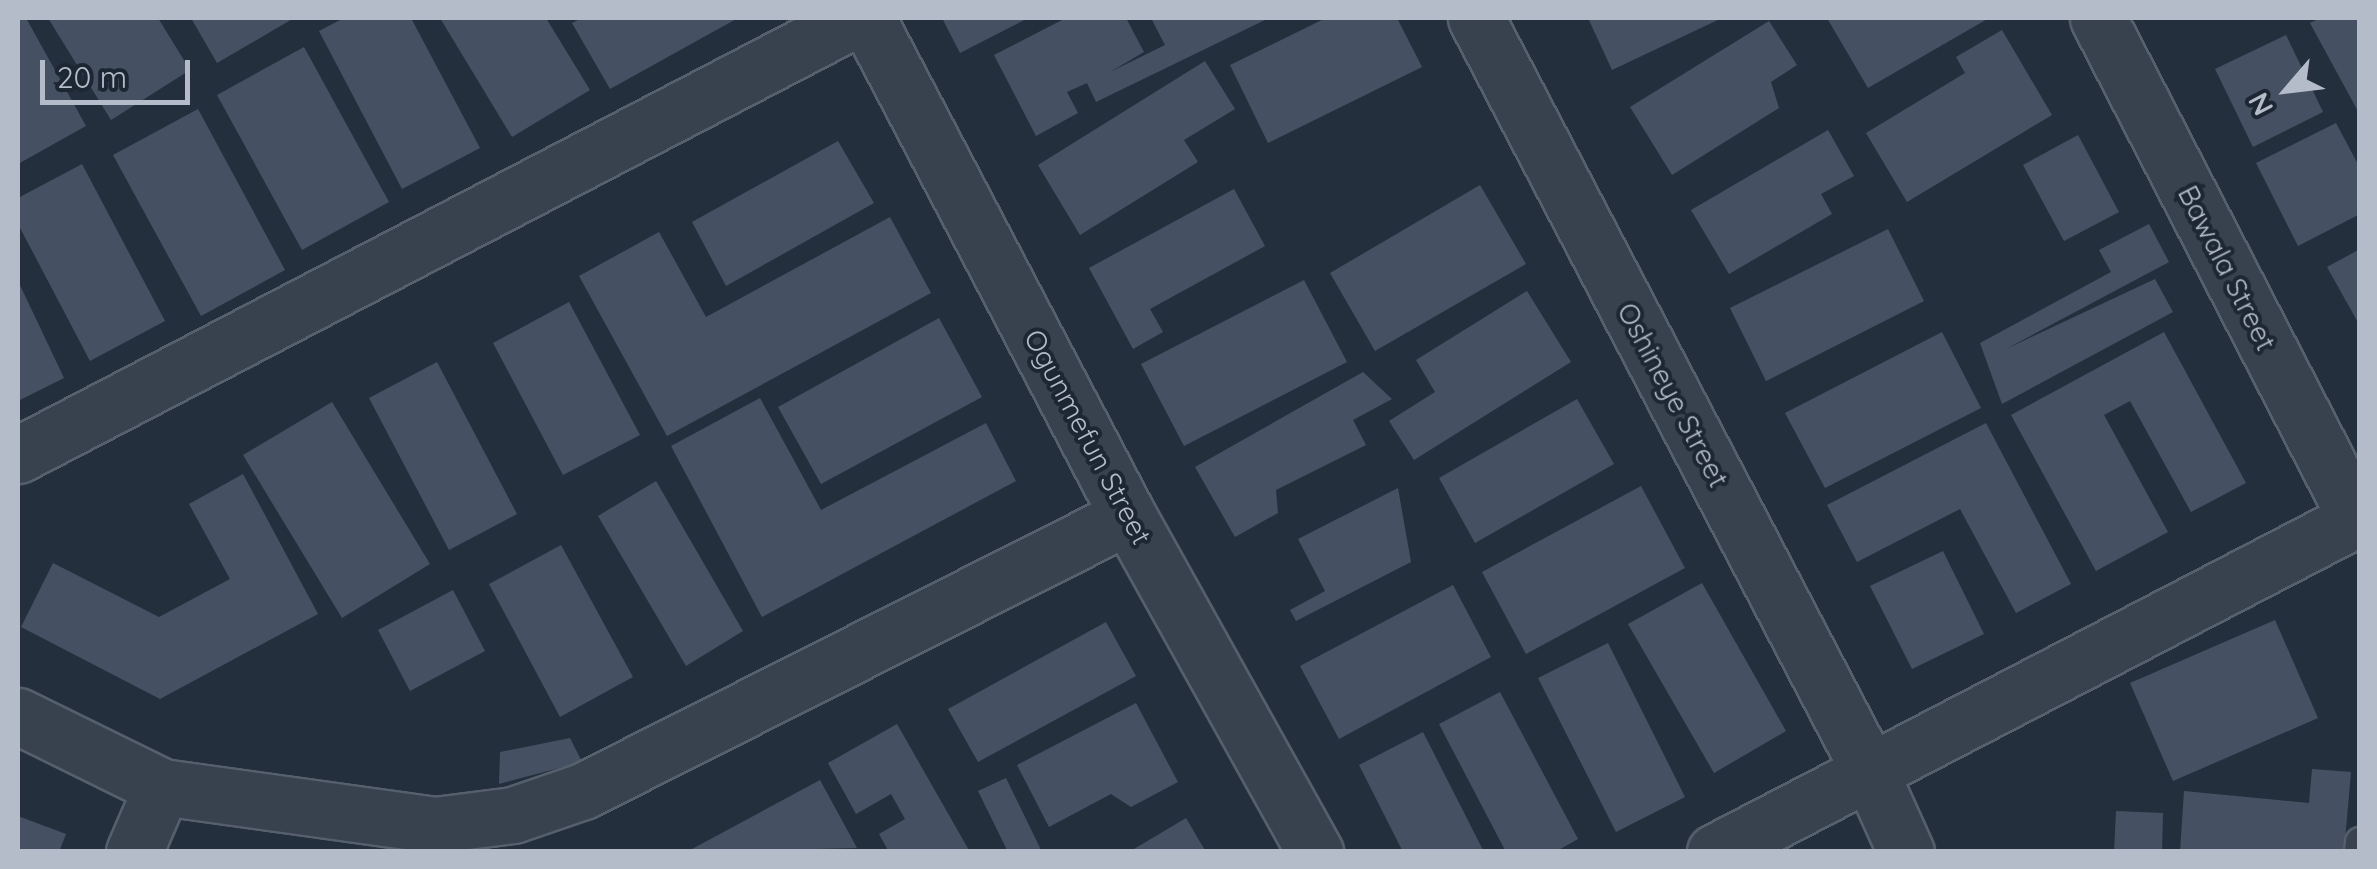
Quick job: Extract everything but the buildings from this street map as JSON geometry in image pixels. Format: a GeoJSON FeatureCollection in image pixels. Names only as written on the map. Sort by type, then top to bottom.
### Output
{"type":"FeatureCollection","features":[{"type":"Feature","properties":{"kind":"street"},"geometry":{"type":"LineString","coordinates":[[18,455],[857,18]]}},
{"type":"Feature","properties":{"kind":"street","name":"Ogunmefun Street"},"geometry":{"type":"LineString","coordinates":[[867,18],[1128,516],[1315,852]]}},
{"type":"Feature","properties":{"kind":"street","name":"Oshineye Street"},"geometry":{"type":"LineString","coordinates":[[1476,18],[1870,772],[1906,852]]}},
{"type":"Feature","properties":{"kind":"street","name":"Bawala Street"},"geometry":{"type":"LineString","coordinates":[[2108,21],[2358,517]]}},
{"type":"Feature","properties":{"kind":"street"},"geometry":{"type":"LineString","coordinates":[[18,716],[162,787],[447,838],[583,791],[1128,516]]}},
{"type":"Feature","properties":{"kind":"street"},"geometry":{"type":"LineString","coordinates":[[1715,852],[2358,517]]}},
{"type":"Feature","properties":{"kind":"street"},"geometry":{"type":"LineString","coordinates":[[134,852],[162,787]]}},
{"type":"Feature","properties":{"kind":"lane"},"geometry":{"type":"LineString","coordinates":[[2359,852],[2360,842]]}}]}
